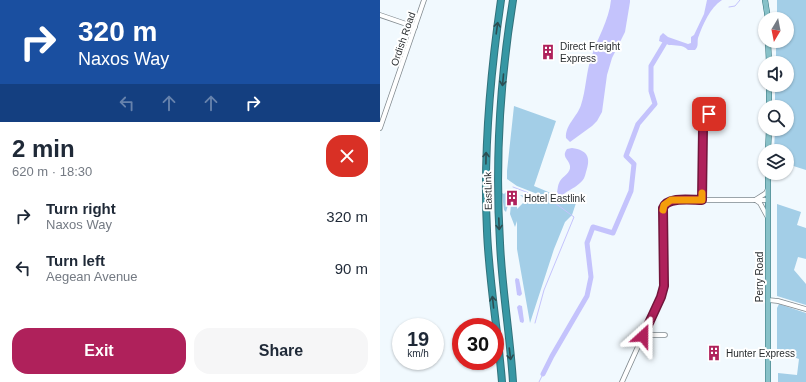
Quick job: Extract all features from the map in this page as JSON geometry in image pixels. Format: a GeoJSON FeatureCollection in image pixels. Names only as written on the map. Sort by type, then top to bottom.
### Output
{"type":"FeatureCollection","features":[{"type":"Feature","properties":{"kind":"highway","name":"EastLink"},"geometry":{"type":"LineString","coordinates":[[501,0],[489,96],[486,189],[490,276],[502,382]]}},
{"type":"Feature","properties":{"kind":"highway","name":"EastLink"},"geometry":{"type":"LineString","coordinates":[[513,0],[501,95],[498,182],[502,277],[513,382]]}},
{"type":"Feature","properties":{"kind":"main road"},"geometry":{"type":"LineString","coordinates":[[765,0],[767,12]]}},
{"type":"Feature","properties":{"kind":"main road","name":"Perry Road"},"geometry":{"type":"LineString","coordinates":[[768,180],[768,382]]}},
{"type":"Feature","properties":{"kind":"street","name":"Ordish Road"},"geometry":{"type":"LineString","coordinates":[[380,128],[424,0]]}},
{"type":"Feature","properties":{"kind":"street"},"geometry":{"type":"LineString","coordinates":[[380,15],[415,27]]}},
{"type":"Feature","properties":{"kind":"street"},"geometry":{"type":"LineString","coordinates":[[702,200],[703,129],[715,100]]}},
{"type":"Feature","properties":{"kind":"street"},"geometry":{"type":"LineString","coordinates":[[754,200],[766,193],[768,188]]}},
{"type":"Feature","properties":{"kind":"street"},"geometry":{"type":"LineString","coordinates":[[622,382],[661,297],[664,286],[664,205],[671,200],[768,200]]}},
{"type":"Feature","properties":{"kind":"street"},"geometry":{"type":"LineString","coordinates":[[754,200],[760,203],[768,218]]}},
{"type":"Feature","properties":{"kind":"street"},"geometry":{"type":"LineString","coordinates":[[768,300],[778,301],[806,309]]}},
{"type":"Feature","properties":{"kind":"street"},"geometry":{"type":"LineString","coordinates":[[644,332],[651,335],[665,335]]}},
{"type":"Feature","properties":{"kind":"shaded area"},"geometry":{"type":"Polygon","coordinates":[[[611,0],[630,0],[630,2],[625,32],[612,58],[607,75],[602,112],[592,126],[570,142],[566,138],[567,129],[581,105],[589,64],[608,15],[611,0]]]}},
{"type":"Feature","properties":{"kind":"shaded area"},"geometry":{"type":"Polygon","coordinates":[[[707,0],[722,0],[714,7],[707,17],[698,38],[695,50],[688,50],[681,46],[669,45],[659,41],[660,36],[663,33],[668,37],[688,44],[691,43],[691,37],[694,35],[704,14],[707,0]]]}},
{"type":"Feature","properties":{"kind":"shaded area"},"geometry":{"type":"Polygon","coordinates":[[[777,0],[806,0],[806,170],[794,166],[794,144],[774,144],[775,136],[794,136],[794,100],[775,100],[775,92],[794,92],[794,56],[776,56],[776,48],[794,48],[794,12],[777,12],[777,0]]]}},
{"type":"Feature","properties":{"kind":"shaded area"},"geometry":{"type":"Polygon","coordinates":[[[514,106],[556,121],[534,186],[558,196],[567,195],[576,203],[572,215],[565,222],[554,249],[530,323],[517,249],[517,221],[515,227],[510,214],[511,205],[515,204],[515,193],[517,193],[517,209],[526,200],[520,195],[543,199],[545,197],[517,186],[507,179],[514,106]]]}},
{"type":"Feature","properties":{"kind":"shaded area"},"geometry":{"type":"Polygon","coordinates":[[[572,148],[582,151],[587,156],[588,163],[585,175],[578,185],[560,198],[556,197],[559,183],[568,173],[570,168],[565,152],[567,149],[572,148]]]}},
{"type":"Feature","properties":{"kind":"shaded area"},"geometry":{"type":"Polygon","coordinates":[[[506,192],[506,205],[508,205],[506,212],[504,210],[502,193],[504,194],[506,192]]]}},
{"type":"Feature","properties":{"kind":"shaded area"},"geometry":{"type":"Polygon","coordinates":[[[777,204],[801,212],[797,225],[806,228],[806,259],[798,257],[794,270],[806,284],[806,305],[777,296],[777,204]]]}},
{"type":"Feature","properties":{"kind":"shaded area"},"geometry":{"type":"Polygon","coordinates":[[[516,278],[519,279],[522,294],[520,296],[517,295],[516,278]]]}},
{"type":"Feature","properties":{"kind":"shaded area"},"geometry":{"type":"Polygon","coordinates":[[[779,304],[806,313],[806,382],[778,382],[778,373],[797,375],[799,359],[777,351],[777,308],[779,304]]]}},
{"type":"Feature","properties":{"kind":"shaded area"},"geometry":{"type":"Polygon","coordinates":[[[519,305],[522,306],[523,323],[520,322],[517,307],[519,305]]]}},
{"type":"Feature","properties":{"kind":"waterway"},"geometry":{"type":"LineString","coordinates":[[729,7],[735,6],[740,0]]}},
{"type":"Feature","properties":{"kind":"waterway"},"geometry":{"type":"LineString","coordinates":[[543,374],[587,296],[591,277],[587,243],[593,227],[613,233],[631,191],[634,164],[626,156],[638,124],[655,104],[651,91],[651,66],[666,41],[669,42]]}},
{"type":"Feature","properties":{"kind":"waterway"},"geometry":{"type":"LineString","coordinates":[[513,187],[555,203],[574,217],[544,290],[535,323]]}},
{"type":"Feature","properties":{"kind":"waterway"},"geometry":{"type":"LineString","coordinates":[[555,203],[558,197]]}},
{"type":"Feature","properties":{"kind":"waterway"},"geometry":{"type":"LineString","coordinates":[[539,382],[543,374]]}},
{"type":"Feature","properties":{"kind":"slow traffic"},"geometry":{"type":"LineString","coordinates":[[663,210],[664,205],[671,200],[702,200],[702,193]]}},
{"type":"Feature","properties":{"kind":"place","name":"Direct Freight Express"},"geometry":{"type":"Point","coordinates":[548,52]}},
{"type":"Feature","properties":{"kind":"place","name":"Hotel Eastlink"},"geometry":{"type":"Point","coordinates":[512,198]}},
{"type":"Feature","properties":{"kind":"place","name":"Hunter Express"},"geometry":{"type":"Point","coordinates":[714,353]}},
{"type":"Feature","properties":{"kind":"route"},"geometry":{"type":"LineString","coordinates":[[643,336],[661,297],[664,286],[664,205],[671,200],[702,200],[703,129],[709,114]]}}]}
